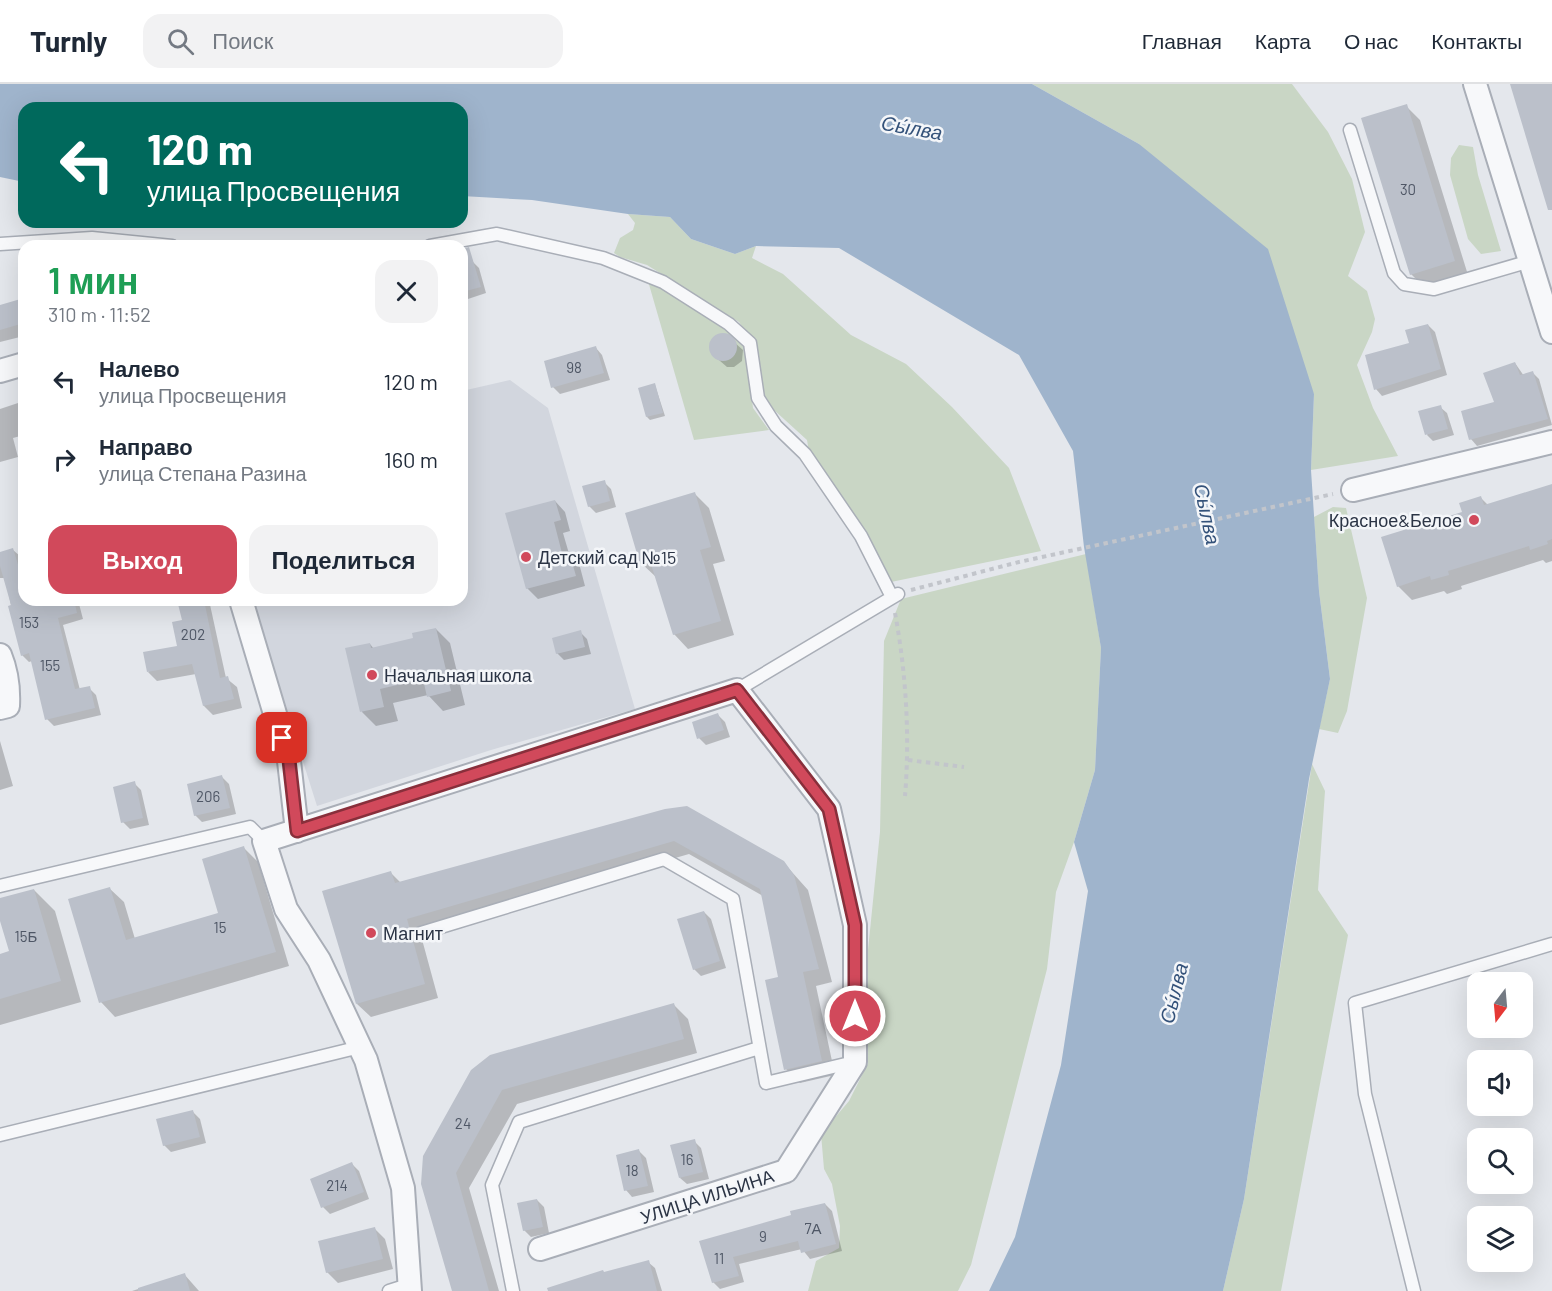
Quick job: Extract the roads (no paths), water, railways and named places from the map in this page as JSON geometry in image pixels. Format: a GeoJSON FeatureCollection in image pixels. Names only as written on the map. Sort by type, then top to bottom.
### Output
{"type":"FeatureCollection","features":[{"type":"Feature","properties":{"kind":"street"},"geometry":{"type":"LineString","coordinates":[[1475,84],[1552,332]]}},
{"type":"Feature","properties":{"kind":"street"},"geometry":{"type":"LineString","coordinates":[[0,371],[18,366]]}},
{"type":"Feature","properties":{"kind":"street"},"geometry":{"type":"LineString","coordinates":[[1349,491],[1552,442]]}},
{"type":"Feature","properties":{"kind":"street"},"geometry":{"type":"LineString","coordinates":[[243,606],[289,760],[297,831]]}},
{"type":"Feature","properties":{"kind":"street"},"geometry":{"type":"LineString","coordinates":[[0,655],[8,678],[9,692],[8,706],[0,708]]}},
{"type":"Feature","properties":{"kind":"street"},"geometry":{"type":"LineString","coordinates":[[402,1289],[403,1188],[360,1047],[319,960],[286,909],[264,841],[737,690],[829,809],[855,925],[855,1062]]}},
{"type":"Feature","properties":{"kind":"street","name":"УЛИЦА ИЛЬИНА"},"geometry":{"type":"LineString","coordinates":[[540,1249],[786,1171],[855,1062]]}},
{"type":"Feature","properties":{"kind":"lane"},"geometry":{"type":"LineString","coordinates":[[1350,130],[1394,273],[1404,284],[1434,289],[1530,261]]}},
{"type":"Feature","properties":{"kind":"lane"},"geometry":{"type":"LineString","coordinates":[[464,240],[497,234],[603,258],[663,282],[729,324],[750,343],[758,398],[776,426],[805,454],[849,518],[896,595],[737,690]]}},
{"type":"Feature","properties":{"kind":"lane"},"geometry":{"type":"LineString","coordinates":[[55,240],[92,238],[112,240]]}},
{"type":"Feature","properties":{"kind":"lane"},"geometry":{"type":"LineString","coordinates":[[0,243],[18,242]]}},
{"type":"Feature","properties":{"kind":"lane"},"geometry":{"type":"LineString","coordinates":[[0,886],[250,827],[264,841]]}},
{"type":"Feature","properties":{"kind":"lane"},"geometry":{"type":"LineString","coordinates":[[421,933],[664,859],[733,899],[766,1083],[855,1062]]}},
{"type":"Feature","properties":{"kind":"lane"},"geometry":{"type":"LineString","coordinates":[[1414,1291],[1365,1094],[1355,1002],[1552,944]]}},
{"type":"Feature","properties":{"kind":"lane"},"geometry":{"type":"LineString","coordinates":[[0,1136],[360,1047]]}},
{"type":"Feature","properties":{"kind":"lane"},"geometry":{"type":"LineString","coordinates":[[513,1291],[492,1185],[519,1122],[759,1048]]}},
{"type":"Feature","properties":{"kind":"water","name":"Сы́лва"},"geometry":{"type":"Polygon","coordinates":[[[0,84],[1032,84],[1139,144],[1268,249],[1314,394],[1311,470],[1319,591],[1330,679],[1309,779],[1244,1199],[1223,1291],[989,1291],[1015,1237],[1061,1065],[1088,891],[1074,842],[1095,770],[1101,648],[1084,547],[1073,451],[1019,355],[839,248],[756,246],[735,254],[691,239],[670,217],[628,214],[532,200],[468,196],[468,102],[18,102],[18,181],[0,177],[0,84]]]}},
{"type":"Feature","properties":{"kind":"place","name":"Красное&Белое"},"geometry":{"type":"Point","coordinates":[1474,520]}},
{"type":"Feature","properties":{"kind":"place","name":"Детский сад №15"},"geometry":{"type":"Point","coordinates":[526,557]}},
{"type":"Feature","properties":{"kind":"place","name":"Начальная школа"},"geometry":{"type":"Point","coordinates":[372,675]}},
{"type":"Feature","properties":{"kind":"place","name":"Магнит"},"geometry":{"type":"Point","coordinates":[371,933]}}]}
